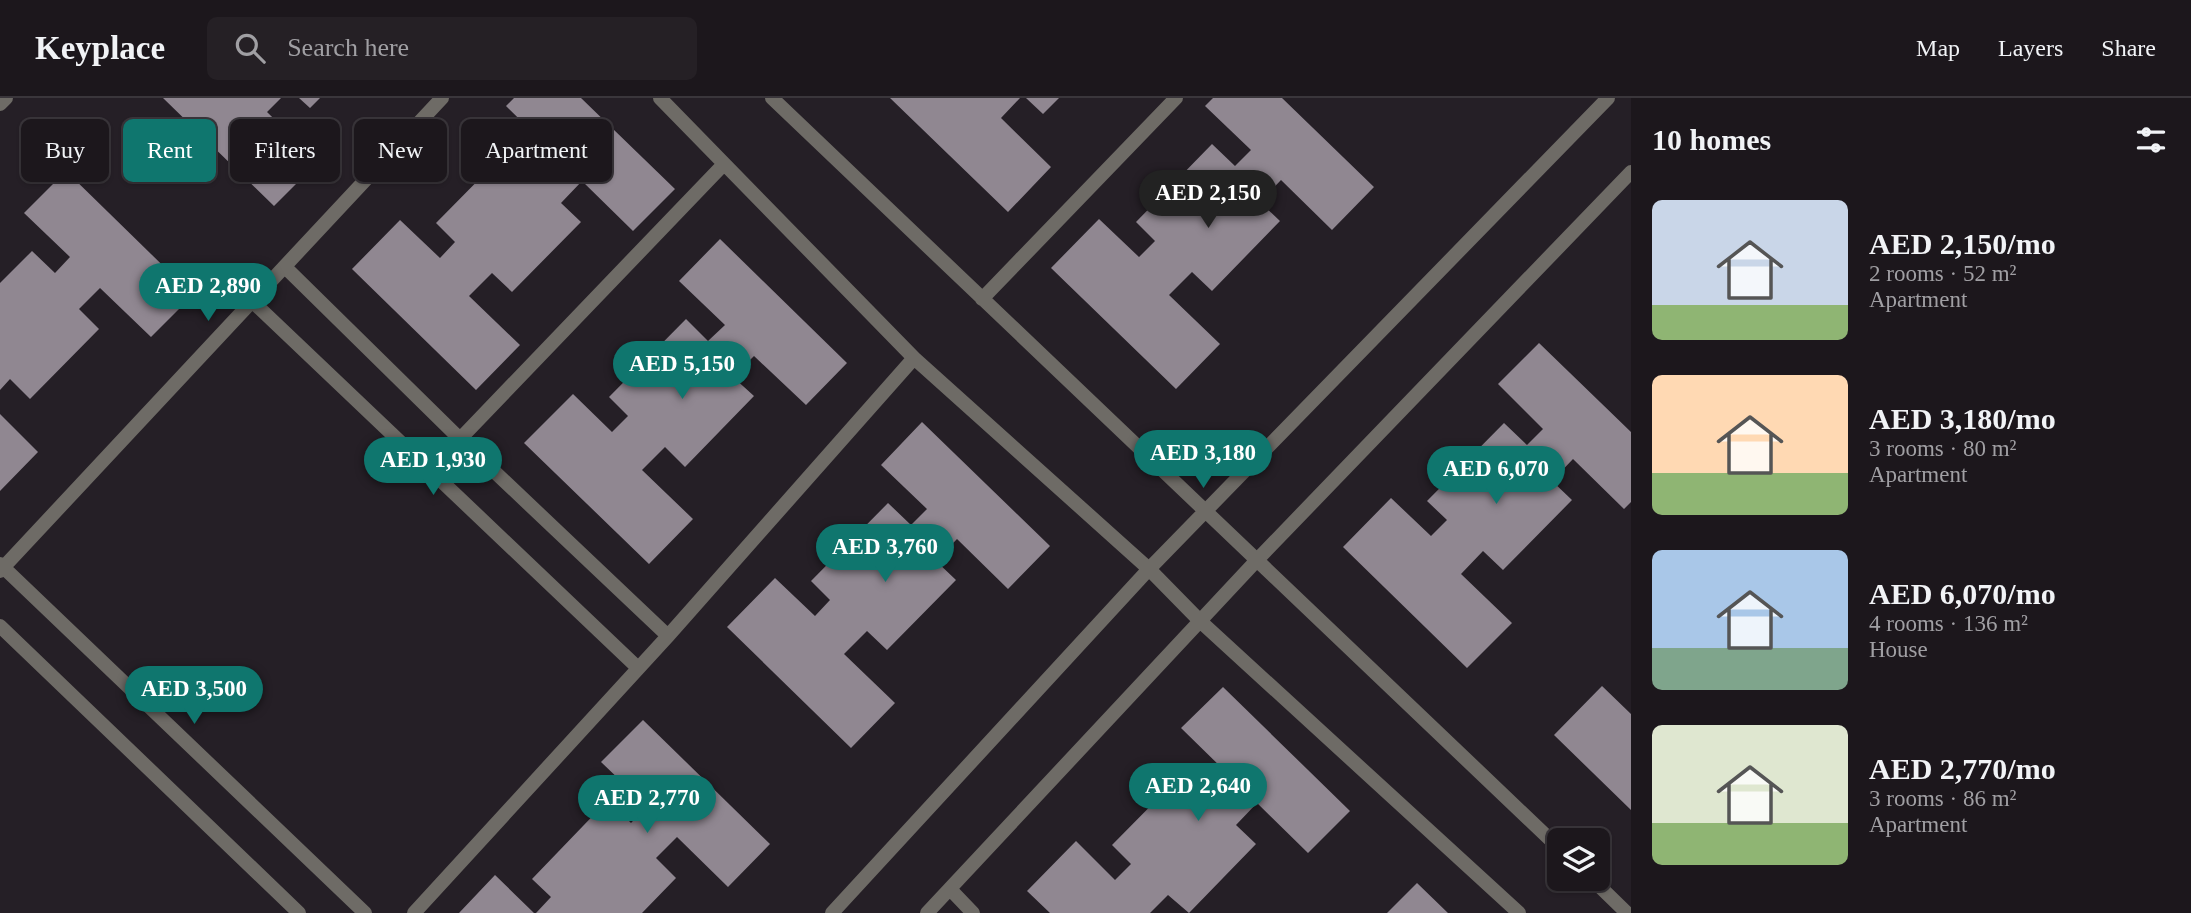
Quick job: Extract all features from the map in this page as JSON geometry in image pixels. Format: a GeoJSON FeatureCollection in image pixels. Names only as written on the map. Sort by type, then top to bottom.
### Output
{"type":"FeatureCollection","features":[{"type":"Feature","properties":{"kind":"street"},"geometry":{"type":"LineString","coordinates":[[0,104],[6,98]]}},
{"type":"Feature","properties":{"kind":"street"},"geometry":{"type":"LineString","coordinates":[[365,913],[1,568],[442,98]]}},
{"type":"Feature","properties":{"kind":"street"},"geometry":{"type":"LineString","coordinates":[[660,98],[914,358],[1149,569],[1200,621],[1519,913]]}},
{"type":"Feature","properties":{"kind":"street"},"geometry":{"type":"LineString","coordinates":[[772,98],[1547,837]]}},
{"type":"Feature","properties":{"kind":"street"},"geometry":{"type":"LineString","coordinates":[[982,299],[1176,98]]}},
{"type":"Feature","properties":{"kind":"street"},"geometry":{"type":"LineString","coordinates":[[832,913],[1149,569],[1608,98]]}},
{"type":"Feature","properties":{"kind":"street"},"geometry":{"type":"LineString","coordinates":[[460,439],[723,164]]}},
{"type":"Feature","properties":{"kind":"street"},"geometry":{"type":"LineString","coordinates":[[928,913],[1200,621],[1631,173]]}},
{"type":"Feature","properties":{"kind":"street"},"geometry":{"type":"LineString","coordinates":[[285,267],[460,439],[668,636]]}},
{"type":"Feature","properties":{"kind":"street"},"geometry":{"type":"LineString","coordinates":[[252,301],[638,668]]}},
{"type":"Feature","properties":{"kind":"street"},"geometry":{"type":"LineString","coordinates":[[414,913],[668,636],[914,358]]}},
{"type":"Feature","properties":{"kind":"street"},"geometry":{"type":"LineString","coordinates":[[0,626],[299,913]]}},
{"type":"Feature","properties":{"kind":"street"},"geometry":{"type":"LineString","coordinates":[[950,889],[973,913]]}},
{"type":"Feature","properties":{"kind":"street"},"geometry":{"type":"LineString","coordinates":[[1604,891],[1627,913]]}},
{"type":"Feature","properties":{"kind":"building"},"geometry":{"type":"Polygon","coordinates":[[[163,98],[281,98],[267,112],[274,119],[230,119],[230,163],[216,150],[216,119],[185,119],[163,98]]]}},
{"type":"Feature","properties":{"kind":"building"},"geometry":{"type":"Polygon","coordinates":[[[299,98],[320,98],[310,108],[299,98]]]}},
{"type":"Feature","properties":{"kind":"building"},"geometry":{"type":"Polygon","coordinates":[[[514,98],[581,98],[603,119],[519,119],[506,106],[514,98]]]}},
{"type":"Feature","properties":{"kind":"building"},"geometry":{"type":"Polygon","coordinates":[[[890,98],[1020,98],[1001,118],[1051,167],[1008,212],[890,98]]]}},
{"type":"Feature","properties":{"kind":"building"},"geometry":{"type":"Polygon","coordinates":[[[1026,98],[1059,98],[1043,114],[1026,98]]]}},
{"type":"Feature","properties":{"kind":"building"},"geometry":{"type":"Polygon","coordinates":[[[1213,98],[1282,98],[1374,187],[1332,230],[1281,180],[1260,202],[1280,221],[1212,291],[1192,272],[1169,295],[1220,344],[1176,389],[1051,268],[1099,219],[1139,257],[1155,241],[1136,222],[1212,144],[1235,166],[1251,150],[1205,106],[1213,98]]]}},
{"type":"Feature","properties":{"kind":"building"},"geometry":{"type":"Polygon","coordinates":[[[612,128],[675,189],[633,231],[583,182],[612,182],[612,128]]]}},
{"type":"Feature","properties":{"kind":"building"},"geometry":{"type":"Polygon","coordinates":[[[55,182],[77,182],[193,295],[151,337],[100,288],[79,309],[99,329],[30,399],[10,379],[0,390],[0,283],[32,251],[55,273],[70,257],[24,213],[55,182]]]}},
{"type":"Feature","properties":{"kind":"building"},"geometry":{"type":"Polygon","coordinates":[[[249,182],[298,182],[274,206],[249,182]]]}},
{"type":"Feature","properties":{"kind":"building"},"geometry":{"type":"Polygon","coordinates":[[[476,182],[581,182],[561,203],[581,222],[512,292],[492,273],[469,296],[520,345],[476,390],[352,269],[400,220],[440,258],[455,242],[436,223],[476,182]]]}},
{"type":"Feature","properties":{"kind":"building"},"geometry":{"type":"Polygon","coordinates":[[[720,239],[847,363],[806,405],[754,356],[733,377],[754,396],[685,467],[665,447],[642,470],[693,519],[649,564],[524,443],[573,394],[612,432],[628,416],[609,397],[686,319],[708,341],[725,325],[679,281],[720,239]]]}},
{"type":"Feature","properties":{"kind":"building"},"geometry":{"type":"Polygon","coordinates":[[[1539,343],[1631,432],[1631,502],[1624,509],[1573,459],[1552,481],[1572,500],[1503,570],[1483,551],[1461,574],[1512,623],[1467,668],[1343,547],[1391,498],[1431,536],[1447,520],[1427,501],[1504,423],[1527,445],[1543,429],[1498,384],[1539,343]]]}},
{"type":"Feature","properties":{"kind":"building"},"geometry":{"type":"Polygon","coordinates":[[[0,414],[38,452],[0,491],[0,414]]]}},
{"type":"Feature","properties":{"kind":"building"},"geometry":{"type":"Polygon","coordinates":[[[922,422],[1050,546],[1008,589],[957,539],[936,561],[956,580],[887,650],[867,631],[844,654],[895,703],[851,748],[727,627],[775,578],[815,616],[830,600],[811,581],[888,503],[911,525],[927,509],[881,465],[922,422]]]}},
{"type":"Feature","properties":{"kind":"building"},"geometry":{"type":"Polygon","coordinates":[[[1602,686],[1631,714],[1631,810],[1554,735],[1602,686]]]}},
{"type":"Feature","properties":{"kind":"building"},"geometry":{"type":"Polygon","coordinates":[[[1223,687],[1350,811],[1308,853],[1257,803],[1236,825],[1256,844],[1189,913],[1168,895],[1150,913],[1050,913],[1027,891],[1076,841],[1115,880],[1131,864],[1112,845],[1189,767],[1211,789],[1227,773],[1181,728],[1223,687]]]}},
{"type":"Feature","properties":{"kind":"building"},"geometry":{"type":"Polygon","coordinates":[[[643,720],[770,844],[728,887],[677,837],[656,858],[676,878],[642,913],[536,913],[551,897],[532,879],[608,800],[631,823],[647,806],[601,762],[643,720]]]}},
{"type":"Feature","properties":{"kind":"building"},"geometry":{"type":"Polygon","coordinates":[[[495,875],[534,913],[459,913],[495,875]]]}},
{"type":"Feature","properties":{"kind":"building"},"geometry":{"type":"Polygon","coordinates":[[[1417,883],[1448,913],[1387,913],[1417,883]]]}}]}
